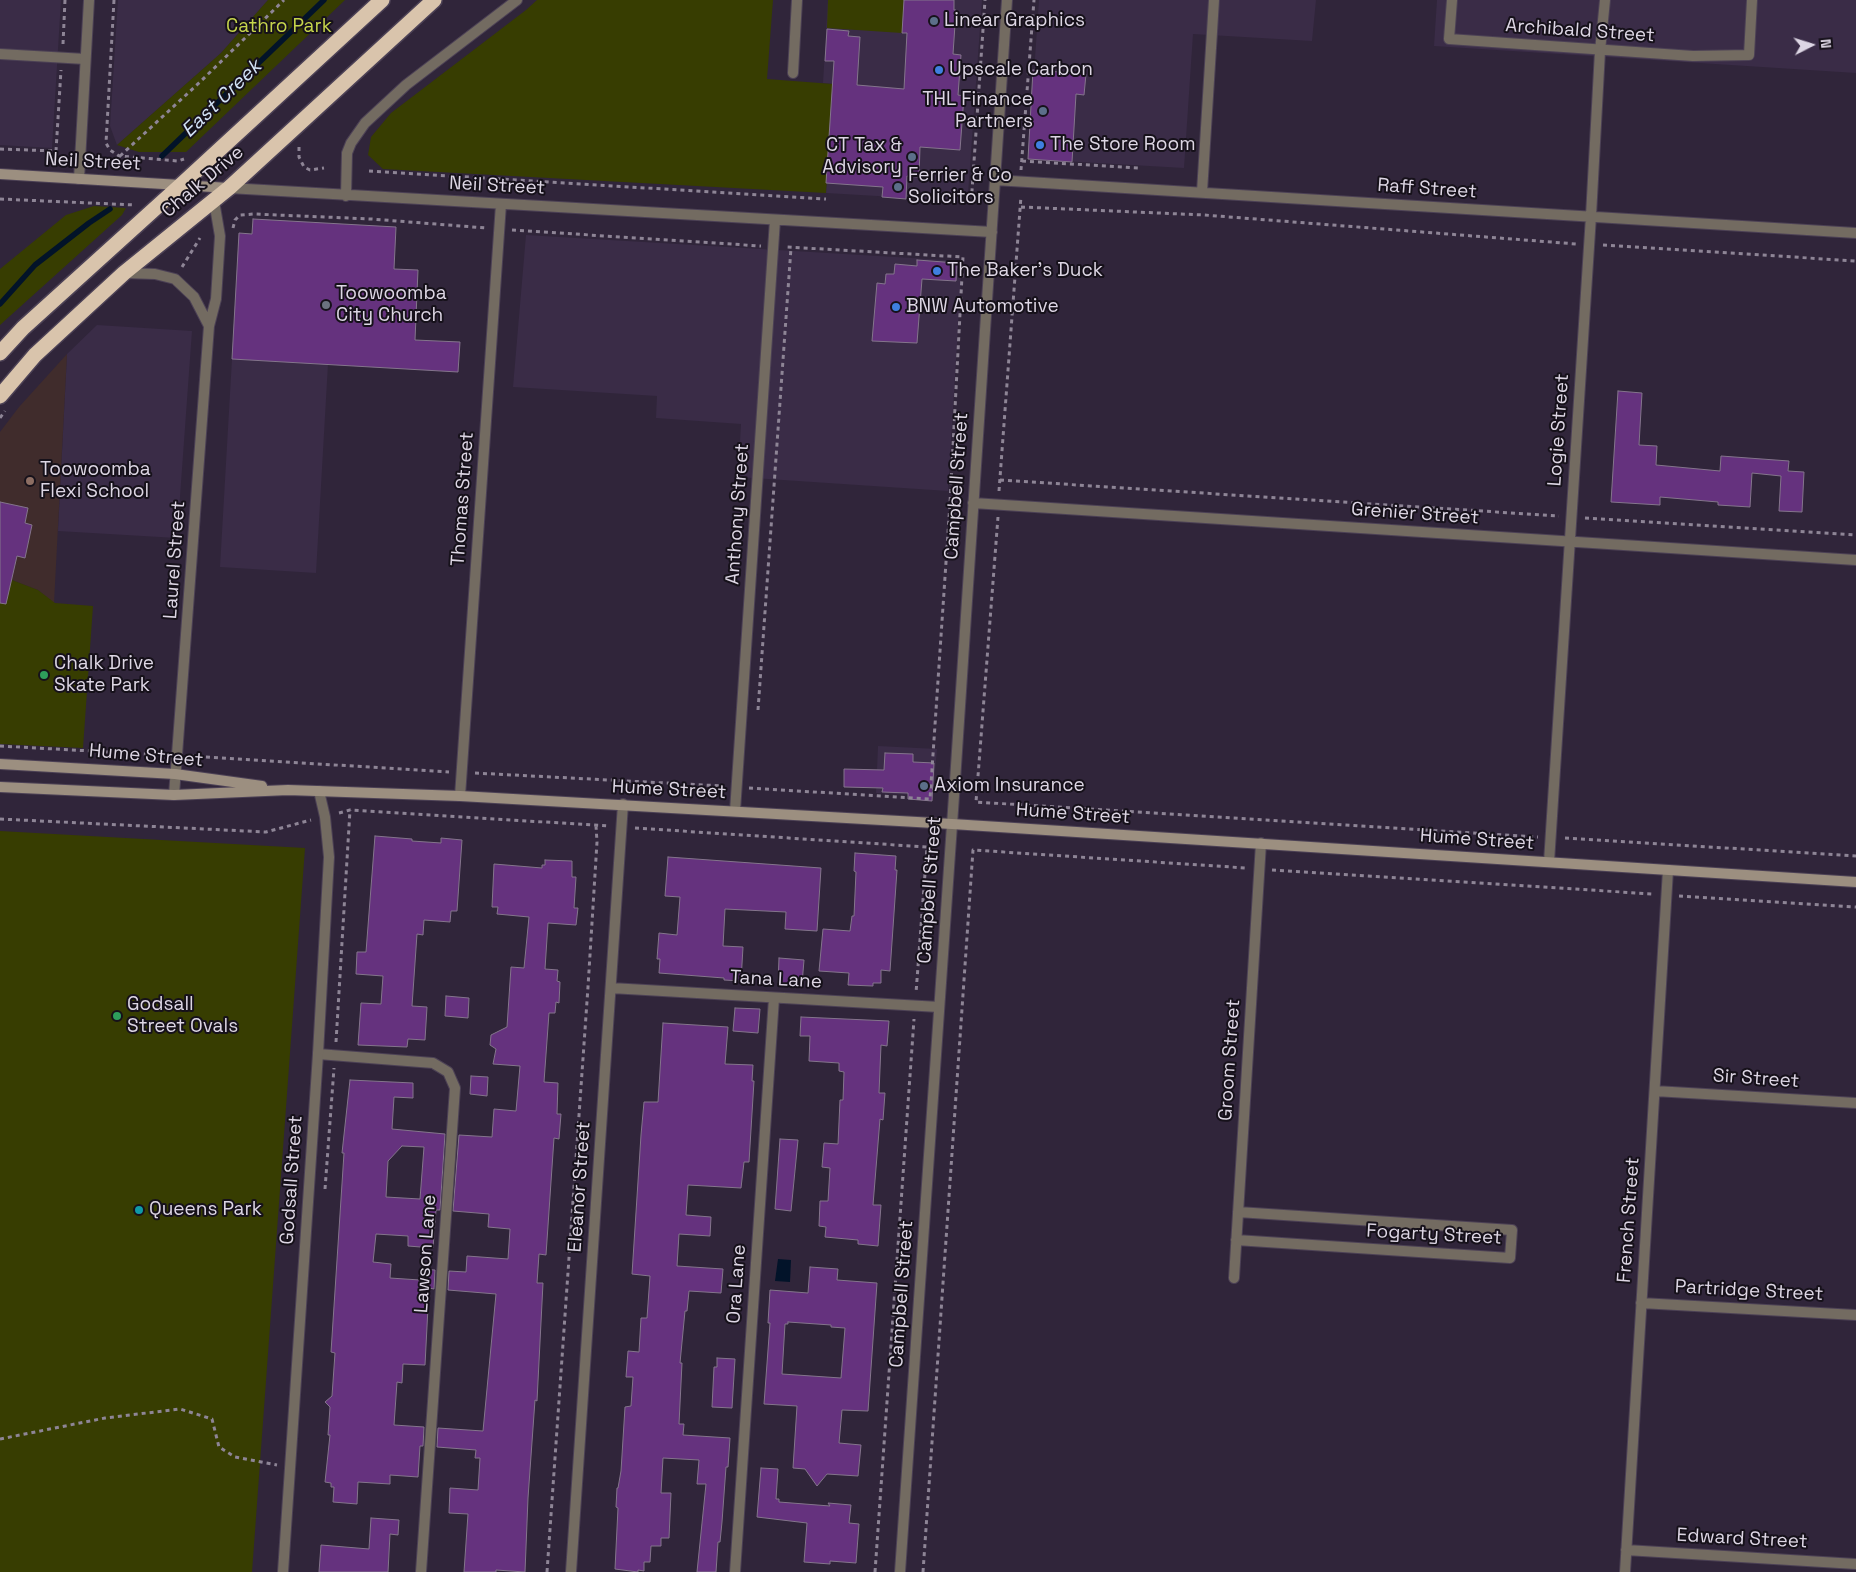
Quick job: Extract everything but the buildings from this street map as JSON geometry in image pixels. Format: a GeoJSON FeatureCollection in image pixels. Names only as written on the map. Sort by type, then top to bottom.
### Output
{"type":"FeatureCollection","features":[{"type":"Feature","properties":{"kind":"highway","name":"Chalk Drive"},"geometry":{"type":"LineString","coordinates":[[0,353],[23,328],[382,0]]}},
{"type":"Feature","properties":{"kind":"highway","name":"Chalk Drive"},"geometry":{"type":"LineString","coordinates":[[0,396],[35,355],[124,273],[229,188],[434,0]]}},
{"type":"Feature","properties":{"kind":"street"},"geometry":{"type":"LineString","coordinates":[[79,179],[89,0]]}},
{"type":"Feature","properties":{"kind":"street"},"geometry":{"type":"LineString","coordinates":[[346,196],[347,153],[364,123],[406,85],[517,0]]}},
{"type":"Feature","properties":{"kind":"street"},"geometry":{"type":"LineString","coordinates":[[792,73],[797,0]]}},
{"type":"Feature","properties":{"kind":"street","name":"Campbell Street"},"geometry":{"type":"LineString","coordinates":[[900,1572],[940,1007],[1007,0]]}},
{"type":"Feature","properties":{"kind":"street"},"geometry":{"type":"LineString","coordinates":[[1202,192],[1214,0]]}},
{"type":"Feature","properties":{"kind":"street","name":"Archibald Street"},"geometry":{"type":"LineString","coordinates":[[1452,0],[1449,39],[1600,51],[1694,56],[1749,55],[1752,0]]}},
{"type":"Feature","properties":{"kind":"street","name":"Logie Street"},"geometry":{"type":"LineString","coordinates":[[1549,862],[1600,51],[1605,0]]}},
{"type":"Feature","properties":{"kind":"street"},"geometry":{"type":"LineString","coordinates":[[0,54],[85,59]]}},
{"type":"Feature","properties":{"kind":"street","name":"Neil Street"},"geometry":{"type":"LineString","coordinates":[[0,174],[346,196],[992,232]]}},
{"type":"Feature","properties":{"kind":"street","name":"Raff Street"},"geometry":{"type":"LineString","coordinates":[[995,180],[1856,233]]}},
{"type":"Feature","properties":{"kind":"street","name":"Laurel Street"},"geometry":{"type":"LineString","coordinates":[[174,795],[209,326],[216,299],[220,236],[214,200]]}},
{"type":"Feature","properties":{"kind":"street","name":"Thomas Street"},"geometry":{"type":"LineString","coordinates":[[460,796],[501,204]]}},
{"type":"Feature","properties":{"kind":"street","name":"Anthony Street"},"geometry":{"type":"LineString","coordinates":[[734,811],[775,220]]}},
{"type":"Feature","properties":{"kind":"street"},"geometry":{"type":"LineString","coordinates":[[124,273],[155,274],[175,279],[194,297],[209,326]]}},
{"type":"Feature","properties":{"kind":"street","name":"Grenier Street"},"geometry":{"type":"LineString","coordinates":[[973,503],[1856,560]]}},
{"type":"Feature","properties":{"kind":"street","name":"Hume Street"},"geometry":{"type":"LineString","coordinates":[[0,764],[175,774],[288,790]]}},
{"type":"Feature","properties":{"kind":"street","name":"Hume Street"},"geometry":{"type":"LineString","coordinates":[[0,787],[174,795],[288,790],[623,804],[1856,882]]}},
{"type":"Feature","properties":{"kind":"street","name":"Godsall Street"},"geometry":{"type":"LineString","coordinates":[[283,1572],[318,1054],[329,857],[325,816],[319,791]]}},
{"type":"Feature","properties":{"kind":"street","name":"Eleanor Street"},"geometry":{"type":"LineString","coordinates":[[571,1572],[623,804]]}},
{"type":"Feature","properties":{"kind":"street","name":"Groom Street"},"geometry":{"type":"LineString","coordinates":[[1234,1278],[1261,843]]}},
{"type":"Feature","properties":{"kind":"street","name":"French Street"},"geometry":{"type":"LineString","coordinates":[[1624,1572],[1668,870]]}},
{"type":"Feature","properties":{"kind":"street","name":"Tana Lane"},"geometry":{"type":"LineString","coordinates":[[611,988],[940,1007]]}},
{"type":"Feature","properties":{"kind":"street","name":"Ora Lane"},"geometry":{"type":"LineString","coordinates":[[735,1572],[774,998]]}},
{"type":"Feature","properties":{"kind":"street","name":"Lawson Lane"},"geometry":{"type":"LineString","coordinates":[[318,1054],[433,1062],[448,1072],[455,1088],[421,1572]]}},
{"type":"Feature","properties":{"kind":"street","name":"Sir Street"},"geometry":{"type":"LineString","coordinates":[[1655,1091],[1856,1103]]}},
{"type":"Feature","properties":{"kind":"street","name":"Fogarty Street"},"geometry":{"type":"LineString","coordinates":[[1236,1240],[1510,1258],[1512,1230],[1238,1212]]}},
{"type":"Feature","properties":{"kind":"street","name":"Partridge Street"},"geometry":{"type":"LineString","coordinates":[[1641,1303],[1856,1315]]}},
{"type":"Feature","properties":{"kind":"street","name":"Edward Street"},"geometry":{"type":"LineString","coordinates":[[1626,1550],[1856,1564]]}},
{"type":"Feature","properties":{"kind":"path"},"geometry":{"type":"LineString","coordinates":[[0,148],[56,151],[65,0]]}},
{"type":"Feature","properties":{"kind":"path"},"geometry":{"type":"LineString","coordinates":[[114,0],[106,143],[110,150],[120,156],[178,161]]}},
{"type":"Feature","properties":{"kind":"path"},"geometry":{"type":"LineString","coordinates":[[276,0],[280,4]]}},
{"type":"Feature","properties":{"kind":"path"},"geometry":{"type":"LineString","coordinates":[[120,156],[200,82],[284,0]]}},
{"type":"Feature","properties":{"kind":"path"},"geometry":{"type":"LineString","coordinates":[[967,199],[972,191],[985,0]]}},
{"type":"Feature","properties":{"kind":"path"},"geometry":{"type":"LineString","coordinates":[[1034,0],[1022,162],[1021,207],[1204,215],[1589,244],[1856,261]]}},
{"type":"Feature","properties":{"kind":"path"},"geometry":{"type":"LineString","coordinates":[[1022,162],[1138,168]]}},
{"type":"Feature","properties":{"kind":"path"},"geometry":{"type":"LineString","coordinates":[[369,171],[826,199]]}},
{"type":"Feature","properties":{"kind":"path"},"geometry":{"type":"LineString","coordinates":[[0,199],[135,205]]}},
{"type":"Feature","properties":{"kind":"path"},"geometry":{"type":"LineString","coordinates":[[0,746],[930,799],[950,503],[963,257],[774,247],[371,219],[245,214],[240,215],[235,220],[234,234]]}},
{"type":"Feature","properties":{"kind":"path"},"geometry":{"type":"LineString","coordinates":[[175,279],[200,238]]}},
{"type":"Feature","properties":{"kind":"path"},"geometry":{"type":"LineString","coordinates":[[758,719],[791,247]]}},
{"type":"Feature","properties":{"kind":"path"},"geometry":{"type":"LineString","coordinates":[[0,418],[6,410]]}},
{"type":"Feature","properties":{"kind":"path"},"geometry":{"type":"LineString","coordinates":[[1000,480],[1856,535]]}},
{"type":"Feature","properties":{"kind":"path"},"geometry":{"type":"LineString","coordinates":[[753,778],[753,788]]}},
{"type":"Feature","properties":{"kind":"path"},"geometry":{"type":"LineString","coordinates":[[976,802],[1856,856]]}},
{"type":"Feature","properties":{"kind":"path"},"geometry":{"type":"LineString","coordinates":[[0,819],[266,832],[350,810],[927,847],[875,1572]]}},
{"type":"Feature","properties":{"kind":"path"},"geometry":{"type":"LineString","coordinates":[[547,1572],[588,987],[597,842],[596,826]]}},
{"type":"Feature","properties":{"kind":"path"},"geometry":{"type":"LineString","coordinates":[[923,1572],[974,850],[1856,907]]}},
{"type":"Feature","properties":{"kind":"path"},"geometry":{"type":"LineString","coordinates":[[0,1440],[105,1418],[180,1409],[212,1419],[219,1447],[235,1457],[290,1467]]}},
{"type":"Feature","properties":{"kind":"shaded area"},"geometry":{"type":"Polygon","coordinates":[[[0,0],[61,0],[52,148],[0,145],[0,0]]]}},
{"type":"Feature","properties":{"kind":"shaded area"},"geometry":{"type":"Polygon","coordinates":[[[118,0],[268,0],[221,53],[117,145],[110,126],[118,0]]]}},
{"type":"Feature","properties":{"kind":"shaded area"},"geometry":{"type":"Polygon","coordinates":[[[828,0],[982,0],[968,194],[963,201],[826,193],[833,84],[823,83],[828,0]]]}},
{"type":"Feature","properties":{"kind":"shaded area"},"geometry":{"type":"Polygon","coordinates":[[[1039,0],[1316,0],[1312,41],[1193,34],[1184,168],[1028,159],[1039,0]]]}},
{"type":"Feature","properties":{"kind":"shaded area"},"geometry":{"type":"Polygon","coordinates":[[[1437,0],[1856,0],[1856,73],[1434,46],[1437,0]]]}},
{"type":"Feature","properties":{"kind":"shaded area"},"geometry":{"type":"Polygon","coordinates":[[[526,235],[962,261],[948,491],[738,477],[741,424],[656,418],[657,396],[513,387],[526,235]]]}},
{"type":"Feature","properties":{"kind":"shaded area"},"geometry":{"type":"Polygon","coordinates":[[[97,325],[192,331],[177,538],[58,531],[67,354],[97,325]]]}},
{"type":"Feature","properties":{"kind":"shaded area","name":"Toowoomba Flexi School"},"geometry":{"type":"Polygon","coordinates":[[[67,354],[54,603],[38,590],[12,580],[0,580],[0,432],[19,407],[67,354]]]}},
{"type":"Feature","properties":{"kind":"shaded area"},"geometry":{"type":"Polygon","coordinates":[[[232,359],[328,364],[316,573],[220,567],[232,359]]]}},
{"type":"Feature","properties":{"kind":"shaded area"},"geometry":{"type":"Polygon","coordinates":[[[878,746],[937,749],[933,796],[876,793],[878,746]]]}},
{"type":"Feature","properties":{"kind":"green space","name":"Cathro Park"},"geometry":{"type":"Polygon","coordinates":[[[268,0],[345,0],[186,152],[139,152],[117,145],[221,53],[268,0]]]}},
{"type":"Feature","properties":{"kind":"green space"},"geometry":{"type":"Polygon","coordinates":[[[537,0],[773,0],[767,79],[833,84],[826,193],[383,169],[368,155],[371,137],[391,113],[537,0]]]}},
{"type":"Feature","properties":{"kind":"green space"},"geometry":{"type":"Polygon","coordinates":[[[828,0],[904,0],[902,33],[827,28],[828,0]]]}},
{"type":"Feature","properties":{"kind":"green space"},"geometry":{"type":"Polygon","coordinates":[[[94,206],[126,208],[122,215],[0,325],[0,269],[66,215],[94,206]]]}},
{"type":"Feature","properties":{"kind":"green space","name":"Chalk Drive Skate Park"},"geometry":{"type":"Polygon","coordinates":[[[0,580],[12,580],[38,590],[55,603],[93,606],[83,748],[0,744],[0,580]]]}},
{"type":"Feature","properties":{"kind":"green space","name":"Queens Park"},"geometry":{"type":"Polygon","coordinates":[[[0,831],[305,848],[252,1572],[0,1572],[0,831]]]}},
{"type":"Feature","properties":{"kind":"water"},"geometry":{"type":"Polygon","coordinates":[[[778,1259],[791,1260],[790,1282],[775,1281],[778,1259]]]}},
{"type":"Feature","properties":{"kind":"waterway","name":"East Creek"},"geometry":{"type":"LineString","coordinates":[[162,156],[324,0]]}},
{"type":"Feature","properties":{"kind":"waterway","name":"East Creek"},"geometry":{"type":"LineString","coordinates":[[0,304],[35,265],[110,209]]}},
{"type":"Feature","properties":{"kind":"place","name":"Linear Graphics"},"geometry":{"type":"Point","coordinates":[934,21]}},
{"type":"Feature","properties":{"kind":"place","name":"Upscale Carbon"},"geometry":{"type":"Point","coordinates":[939,70]}},
{"type":"Feature","properties":{"kind":"place","name":"THL Finance Partners"},"geometry":{"type":"Point","coordinates":[1043,111]}},
{"type":"Feature","properties":{"kind":"place","name":"The Store Room"},"geometry":{"type":"Point","coordinates":[1040,145]}},
{"type":"Feature","properties":{"kind":"place","name":"CT Tax & Advisory"},"geometry":{"type":"Point","coordinates":[912,157]}},
{"type":"Feature","properties":{"kind":"place","name":"Ferrier & Co Solicitors"},"geometry":{"type":"Point","coordinates":[898,187]}},
{"type":"Feature","properties":{"kind":"place","name":"The Baker's Duck"},"geometry":{"type":"Point","coordinates":[937,271]}},
{"type":"Feature","properties":{"kind":"place","name":"Toowoomba City Church"},"geometry":{"type":"Point","coordinates":[326,305]}},
{"type":"Feature","properties":{"kind":"place","name":"BNW Automotive"},"geometry":{"type":"Point","coordinates":[896,307]}},
{"type":"Feature","properties":{"kind":"place","name":"Toowoomba Flexi School"},"geometry":{"type":"Point","coordinates":[30,481]}},
{"type":"Feature","properties":{"kind":"place","name":"Chalk Drive Skate Park"},"geometry":{"type":"Point","coordinates":[44,675]}},
{"type":"Feature","properties":{"kind":"place","name":"Axiom Insurance"},"geometry":{"type":"Point","coordinates":[924,786]}},
{"type":"Feature","properties":{"kind":"place","name":"Godsall Street Ovals"},"geometry":{"type":"Point","coordinates":[117,1016]}},
{"type":"Feature","properties":{"kind":"place","name":"Queens Park"},"geometry":{"type":"Point","coordinates":[139,1210]}}]}
